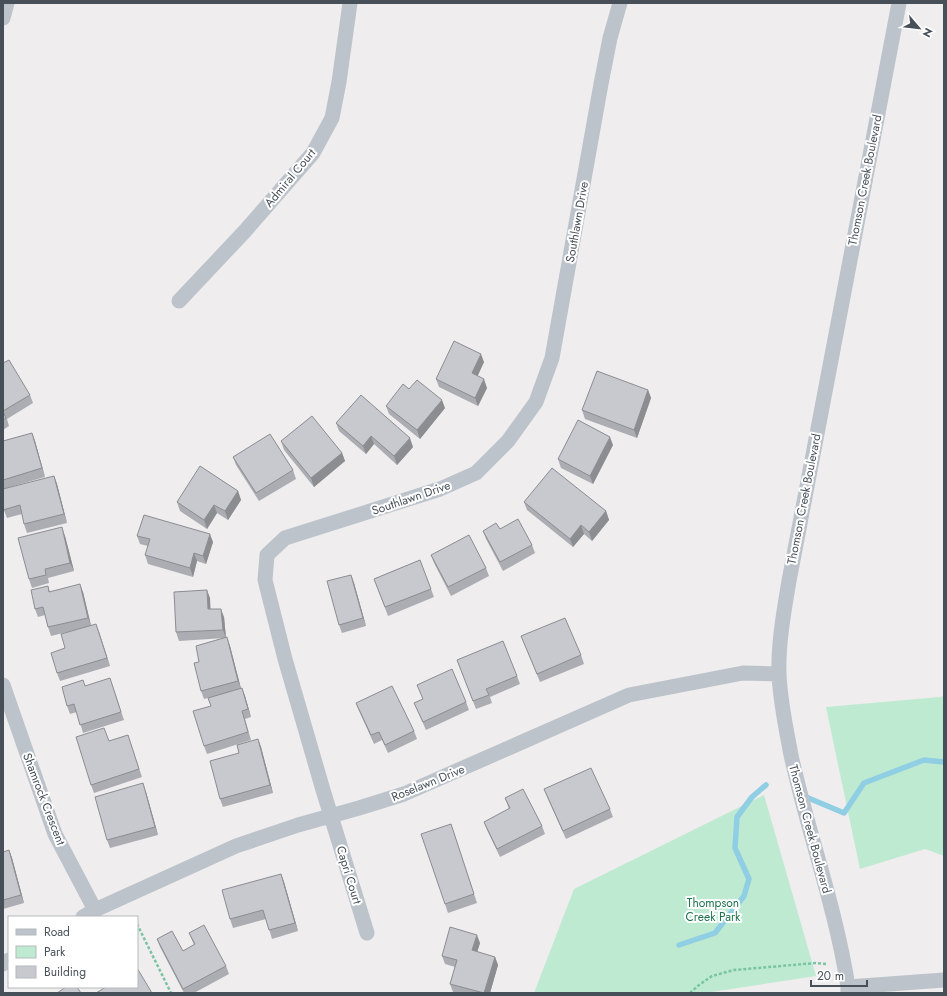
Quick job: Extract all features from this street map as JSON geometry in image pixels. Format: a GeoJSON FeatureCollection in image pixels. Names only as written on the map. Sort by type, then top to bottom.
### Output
{"type":"FeatureCollection","features":[{"type":"Feature","properties":{"kind":"street"},"geometry":{"type":"LineString","coordinates":[[3,18],[7,3]]}},
{"type":"Feature","properties":{"kind":"street","name":"Admiral Court"},"geometry":{"type":"LineString","coordinates":[[179,301],[245,230],[312,153],[332,118],[339,82],[350,3]]}},
{"type":"Feature","properties":{"kind":"street","name":"Southlawn Drive"},"geometry":{"type":"LineString","coordinates":[[331,816],[285,659],[265,580],[267,556],[285,538],[440,490],[476,473],[508,441],[536,402],[552,358],[604,69],[610,38],[620,3]]}},
{"type":"Feature","properties":{"kind":"street","name":"Thomson Creek Boulevard"},"geometry":{"type":"LineString","coordinates":[[848,990],[841,946],[796,779],[782,705],[779,674],[780,645],[789,581],[899,3]]}},
{"type":"Feature","properties":{"kind":"street","name":"Roselawn Drive"},"geometry":{"type":"LineString","coordinates":[[89,914],[236,846],[298,825],[415,790],[629,695],[743,673],[779,674]]}},
{"type":"Feature","properties":{"kind":"street","name":"Shamrock Crescent"},"geometry":{"type":"LineString","coordinates":[[3,685],[55,834],[89,914]]}},
{"type":"Feature","properties":{"kind":"street","name":"Capri Court"},"geometry":{"type":"LineString","coordinates":[[331,816],[367,933]]}},
{"type":"Feature","properties":{"kind":"street"},"geometry":{"type":"LineString","coordinates":[[848,990],[944,980]]}},
{"type":"Feature","properties":{"kind":"path"},"geometry":{"type":"LineString","coordinates":[[138,926],[171,993]]}},
{"type":"Feature","properties":{"kind":"path"},"geometry":{"type":"LineString","coordinates":[[690,993],[698,985],[712,976],[734,970],[816,963],[826,964]]}},
{"type":"Feature","properties":{"kind":"green space"},"geometry":{"type":"Polygon","coordinates":[[[944,696],[944,856],[925,849],[860,869],[826,707],[944,696]]]}},
{"type":"Feature","properties":{"kind":"green space","name":"Thompson Creek Park"},"geometry":{"type":"Polygon","coordinates":[[[764,795],[816,976],[705,993],[534,993],[574,889],[764,795]]]}},
{"type":"Feature","properties":{"kind":"building"},"geometry":{"type":"Polygon","coordinates":[[[454,341],[481,354],[472,373],[484,379],[475,398],[436,379],[454,341]]]}},
{"type":"Feature","properties":{"kind":"building"},"geometry":{"type":"Polygon","coordinates":[[[9,360],[30,395],[3,411],[3,363],[9,360]]]}},
{"type":"Feature","properties":{"kind":"building"},"geometry":{"type":"Polygon","coordinates":[[[597,371],[648,390],[634,430],[582,410],[597,371]]]}},
{"type":"Feature","properties":{"kind":"building"},"geometry":{"type":"Polygon","coordinates":[[[417,380],[442,400],[417,430],[386,406],[403,384],[409,389],[417,380]]]}},
{"type":"Feature","properties":{"kind":"building"},"geometry":{"type":"Polygon","coordinates":[[[361,395],[410,438],[394,456],[371,436],[363,446],[336,423],[361,395]]]}},
{"type":"Feature","properties":{"kind":"building"},"geometry":{"type":"Polygon","coordinates":[[[3,412],[6,418],[3,420],[3,412]]]}},
{"type":"Feature","properties":{"kind":"building"},"geometry":{"type":"Polygon","coordinates":[[[312,416],[342,453],[311,478],[281,441],[312,416]]]}},
{"type":"Feature","properties":{"kind":"building"},"geometry":{"type":"Polygon","coordinates":[[[578,420],[610,437],[590,476],[558,459],[578,420]]]}},
{"type":"Feature","properties":{"kind":"building"},"geometry":{"type":"Polygon","coordinates":[[[32,433],[42,468],[3,480],[3,441],[32,433]]]}},
{"type":"Feature","properties":{"kind":"building"},"geometry":{"type":"Polygon","coordinates":[[[270,434],[293,470],[256,493],[233,457],[270,434]]]}},
{"type":"Feature","properties":{"kind":"building"},"geometry":{"type":"Polygon","coordinates":[[[200,466],[238,491],[225,511],[214,505],[204,520],[177,502],[200,466]]]}},
{"type":"Feature","properties":{"kind":"building"},"geometry":{"type":"Polygon","coordinates":[[[552,468],[606,511],[589,532],[581,525],[570,539],[524,502],[552,468]]]}},
{"type":"Feature","properties":{"kind":"building"},"geometry":{"type":"Polygon","coordinates":[[[54,476],[64,514],[24,524],[20,505],[3,510],[3,489],[54,476]]]}},
{"type":"Feature","properties":{"kind":"building"},"geometry":{"type":"Polygon","coordinates":[[[144,515],[210,534],[203,556],[194,553],[190,568],[145,555],[150,539],[137,536],[144,515]]]}},
{"type":"Feature","properties":{"kind":"building"},"geometry":{"type":"Polygon","coordinates":[[[518,519],[532,545],[500,562],[483,531],[496,523],[500,529],[518,519]]]}},
{"type":"Feature","properties":{"kind":"building"},"geometry":{"type":"Polygon","coordinates":[[[62,527],[70,563],[45,569],[46,575],[29,579],[18,538],[62,527]]]}},
{"type":"Feature","properties":{"kind":"building"},"geometry":{"type":"Polygon","coordinates":[[[469,535],[486,568],[448,587],[431,555],[469,535]]]}},
{"type":"Feature","properties":{"kind":"building"},"geometry":{"type":"Polygon","coordinates":[[[420,560],[431,589],[385,607],[374,579],[420,560]]]}},
{"type":"Feature","properties":{"kind":"building"},"geometry":{"type":"Polygon","coordinates":[[[351,575],[363,618],[339,625],[327,581],[351,575]]]}},
{"type":"Feature","properties":{"kind":"building"},"geometry":{"type":"Polygon","coordinates":[[[80,584],[88,618],[48,627],[43,607],[35,609],[31,590],[48,586],[49,592],[80,584]]]}},
{"type":"Feature","properties":{"kind":"building"},"geometry":{"type":"Polygon","coordinates":[[[207,590],[208,609],[221,609],[223,630],[176,632],[174,592],[207,590]]]}},
{"type":"Feature","properties":{"kind":"building"},"geometry":{"type":"Polygon","coordinates":[[[565,618],[581,655],[537,674],[521,636],[565,618]]]}},
{"type":"Feature","properties":{"kind":"building"},"geometry":{"type":"Polygon","coordinates":[[[96,624],[107,658],[57,673],[51,653],[65,648],[61,634],[96,624]]]}},
{"type":"Feature","properties":{"kind":"building"},"geometry":{"type":"Polygon","coordinates":[[[227,637],[238,681],[201,691],[194,663],[199,662],[196,646],[227,637]]]}},
{"type":"Feature","properties":{"kind":"building"},"geometry":{"type":"Polygon","coordinates":[[[503,641],[517,676],[486,689],[489,695],[473,701],[457,660],[503,641]]]}},
{"type":"Feature","properties":{"kind":"building"},"geometry":{"type":"Polygon","coordinates":[[[452,669],[466,702],[423,722],[414,703],[423,699],[417,685],[452,669]]]}},
{"type":"Feature","properties":{"kind":"building"},"geometry":{"type":"Polygon","coordinates":[[[110,678],[121,712],[80,725],[74,704],[67,706],[62,687],[83,680],[85,686],[110,678]]]}},
{"type":"Feature","properties":{"kind":"building"},"geometry":{"type":"Polygon","coordinates":[[[392,686],[414,731],[385,745],[379,732],[371,735],[356,703],[392,686]]]}},
{"type":"Feature","properties":{"kind":"building"},"geometry":{"type":"Polygon","coordinates":[[[242,688],[248,709],[242,711],[248,732],[204,746],[193,711],[211,706],[208,698],[242,688]]]}},
{"type":"Feature","properties":{"kind":"building"},"geometry":{"type":"Polygon","coordinates":[[[104,728],[109,741],[128,735],[139,769],[91,785],[76,737],[104,728]]]}},
{"type":"Feature","properties":{"kind":"building"},"geometry":{"type":"Polygon","coordinates":[[[258,739],[270,785],[220,799],[210,761],[239,753],[237,745],[258,739]]]}},
{"type":"Feature","properties":{"kind":"building"},"geometry":{"type":"Polygon","coordinates":[[[591,768],[610,809],[563,831],[544,789],[591,768]]]}},
{"type":"Feature","properties":{"kind":"building"},"geometry":{"type":"Polygon","coordinates":[[[143,783],[155,827],[107,840],[95,797],[143,783]]]}},
{"type":"Feature","properties":{"kind":"building"},"geometry":{"type":"Polygon","coordinates":[[[523,789],[542,826],[497,849],[484,822],[510,808],[505,798],[523,789]]]}},
{"type":"Feature","properties":{"kind":"building"},"geometry":{"type":"Polygon","coordinates":[[[451,824],[474,894],[445,904],[421,834],[451,824]]]}},
{"type":"Feature","properties":{"kind":"building"},"geometry":{"type":"Polygon","coordinates":[[[9,850],[21,895],[3,900],[3,852],[9,850]]]}},
{"type":"Feature","properties":{"kind":"building"},"geometry":{"type":"Polygon","coordinates":[[[281,874],[295,923],[269,930],[263,910],[230,919],[222,890],[281,874]]]}},
{"type":"Feature","properties":{"kind":"building"},"geometry":{"type":"Polygon","coordinates":[[[204,925],[226,966],[183,989],[157,939],[172,931],[183,951],[195,944],[189,933],[204,925]]]}},
{"type":"Feature","properties":{"kind":"building"},"geometry":{"type":"Polygon","coordinates":[[[450,927],[477,935],[472,950],[495,957],[484,993],[450,984],[457,960],[442,956],[450,927]]]}},
{"type":"Feature","properties":{"kind":"building"},"geometry":{"type":"Polygon","coordinates":[[[138,970],[152,993],[96,993],[104,988],[138,988],[138,970]]]}},
{"type":"Feature","properties":{"kind":"building"},"geometry":{"type":"Polygon","coordinates":[[[64,988],[78,988],[81,993],[57,993],[64,988]]]}},
{"type":"Feature","properties":{"kind":"waterway"},"geometry":{"type":"LineString","coordinates":[[806,797],[844,813],[864,783],[924,760],[944,762]]}},
{"type":"Feature","properties":{"kind":"waterway"},"geometry":{"type":"LineString","coordinates":[[679,945],[715,933],[744,896],[749,879],[735,848],[737,817],[752,797],[766,785]]}}]}
